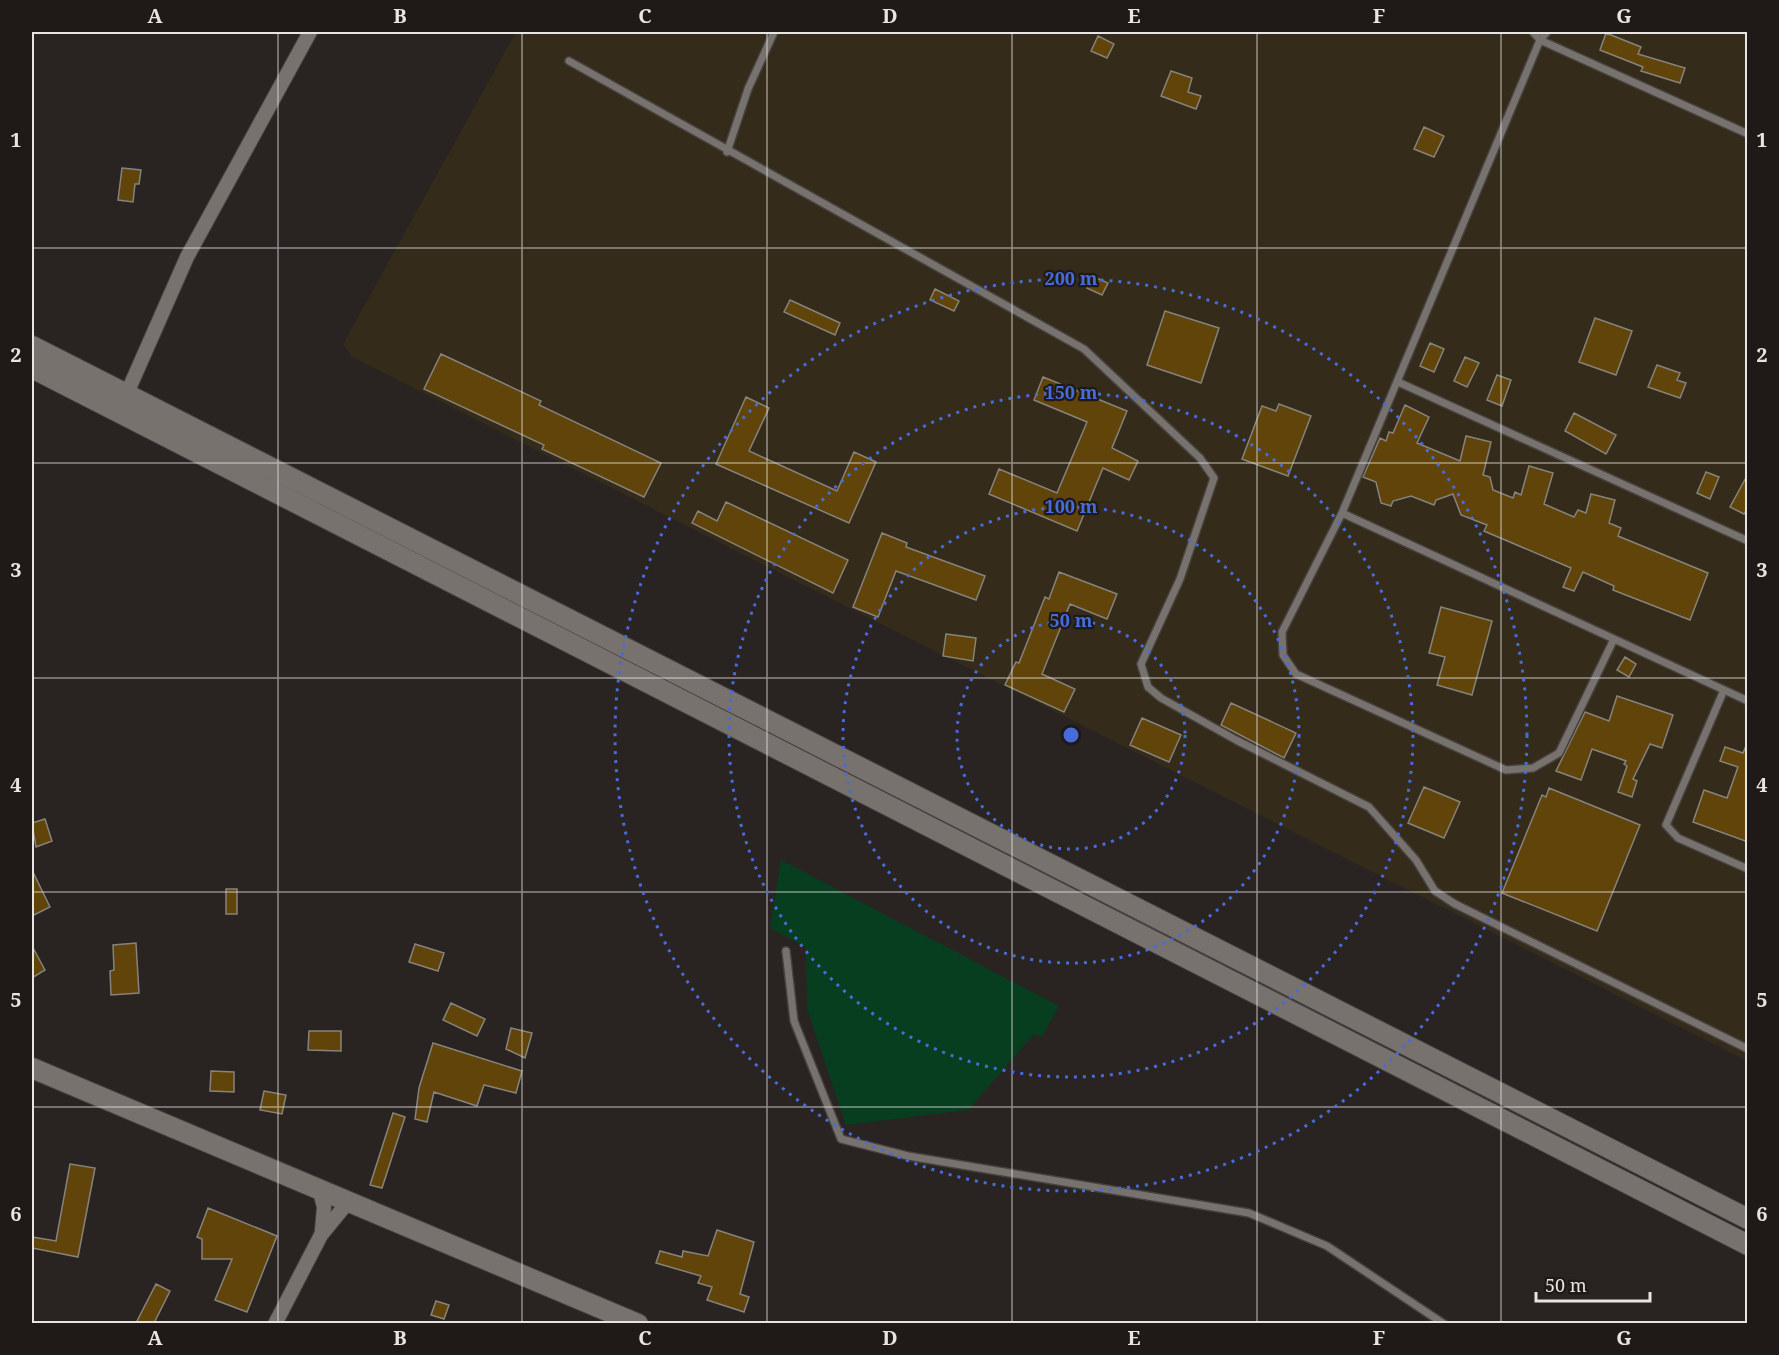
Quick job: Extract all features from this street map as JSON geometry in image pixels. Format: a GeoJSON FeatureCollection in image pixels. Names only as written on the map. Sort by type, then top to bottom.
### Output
{"type":"FeatureCollection","features":[{"type":"Feature","properties":{"kind":"main road"},"geometry":{"type":"LineString","coordinates":[[32,346],[1748,1219]]}},
{"type":"Feature","properties":{"kind":"main road"},"geometry":{"type":"LineString","coordinates":[[32,368],[1748,1245]]}},
{"type":"Feature","properties":{"kind":"main road"},"geometry":{"type":"LineString","coordinates":[[32,1068],[638,1323]]}},
{"type":"Feature","properties":{"kind":"street"},"geometry":{"type":"LineString","coordinates":[[114,411],[128,394],[187,257],[310,32]]}},
{"type":"Feature","properties":{"kind":"street"},"geometry":{"type":"LineString","coordinates":[[275,1323],[321,1235],[325,1222],[319,1188]]}},
{"type":"Feature","properties":{"kind":"street"},"geometry":{"type":"LineString","coordinates":[[321,1235],[349,1201]]}},
{"type":"Feature","properties":{"kind":"lane"},"geometry":{"type":"LineString","coordinates":[[727,152],[748,89],[774,32]]}},
{"type":"Feature","properties":{"kind":"lane"},"geometry":{"type":"LineString","coordinates":[[1533,32],[1540,40],[1748,134]]}},
{"type":"Feature","properties":{"kind":"lane"},"geometry":{"type":"LineString","coordinates":[[1547,32],[1540,40],[1342,513],[1282,632],[1283,655],[1296,674],[1506,770],[1533,768],[1559,753],[1614,639]]}},
{"type":"Feature","properties":{"kind":"lane"},"geometry":{"type":"LineString","coordinates":[[569,61],[727,152],[1084,349],[1200,458],[1214,478],[1180,579],[1141,664],[1148,687],[1161,698],[1236,740],[1369,807],[1416,860],[1436,891],[1455,904],[1748,1049]]}},
{"type":"Feature","properties":{"kind":"lane"},"geometry":{"type":"LineString","coordinates":[[1398,382],[1748,541]]}},
{"type":"Feature","properties":{"kind":"lane"},"geometry":{"type":"LineString","coordinates":[[1342,513],[1748,700]]}},
{"type":"Feature","properties":{"kind":"lane"},"geometry":{"type":"LineString","coordinates":[[1724,690],[1666,825],[1678,838],[1748,869]]}},
{"type":"Feature","properties":{"kind":"lane"},"geometry":{"type":"LineString","coordinates":[[786,951],[795,1021],[841,1138],[908,1156],[1249,1213],[1327,1246],[1444,1323]]}},
{"type":"Feature","properties":{"kind":"shaded area"},"geometry":{"type":"Polygon","coordinates":[[[516,32],[1747,32],[1747,1061],[352,357],[343,344],[516,32]]]}},
{"type":"Feature","properties":{"kind":"green space"},"geometry":{"type":"Polygon","coordinates":[[[781,860],[1059,1006],[1042,1037],[1034,1034],[968,1110],[846,1125],[807,1009],[806,947],[770,928],[781,860]]]}},
{"type":"Feature","properties":{"kind":"building"},"geometry":{"type":"Polygon","coordinates":[[[1606,33],[1641,47],[1638,54],[1685,68],[1680,83],[1641,71],[1643,67],[1600,50],[1606,33]]]}},
{"type":"Feature","properties":{"kind":"building"},"geometry":{"type":"Polygon","coordinates":[[[1098,36],[1114,44],[1107,58],[1091,51],[1098,36]]]}},
{"type":"Feature","properties":{"kind":"building"},"geometry":{"type":"Polygon","coordinates":[[[1171,71],[1192,78],[1188,92],[1201,96],[1196,109],[1161,96],[1171,71]]]}},
{"type":"Feature","properties":{"kind":"building"},"geometry":{"type":"Polygon","coordinates":[[[1424,127],[1444,136],[1434,157],[1414,149],[1424,127]]]}},
{"type":"Feature","properties":{"kind":"building"},"geometry":{"type":"Polygon","coordinates":[[[122,168],[141,170],[139,184],[135,184],[133,202],[118,200],[122,168]]]}},
{"type":"Feature","properties":{"kind":"building"},"geometry":{"type":"Polygon","coordinates":[[[1092,276],[1108,283],[1102,295],[1087,288],[1092,276]]]}},
{"type":"Feature","properties":{"kind":"building"},"geometry":{"type":"Polygon","coordinates":[[[935,289],[959,301],[954,311],[930,300],[935,289]]]}},
{"type":"Feature","properties":{"kind":"building"},"geometry":{"type":"Polygon","coordinates":[[[790,300],[840,323],[835,335],[784,312],[790,300]]]}},
{"type":"Feature","properties":{"kind":"building"},"geometry":{"type":"Polygon","coordinates":[[[1165,311],[1219,328],[1201,383],[1147,365],[1165,311]]]}},
{"type":"Feature","properties":{"kind":"building"},"geometry":{"type":"Polygon","coordinates":[[[1595,318],[1632,331],[1616,375],[1579,362],[1595,318]]]}},
{"type":"Feature","properties":{"kind":"building"},"geometry":{"type":"Polygon","coordinates":[[[1430,343],[1444,349],[1434,372],[1420,366],[1430,343]]]}},
{"type":"Feature","properties":{"kind":"building"},"geometry":{"type":"Polygon","coordinates":[[[441,354],[541,401],[539,405],[661,463],[644,497],[542,449],[544,445],[424,389],[441,354]]]}},
{"type":"Feature","properties":{"kind":"building"},"geometry":{"type":"Polygon","coordinates":[[[1465,357],[1479,363],[1467,387],[1454,381],[1465,357]]]}},
{"type":"Feature","properties":{"kind":"building"},"geometry":{"type":"Polygon","coordinates":[[[1657,365],[1680,373],[1677,380],[1686,383],[1680,398],[1648,387],[1657,365]]]}},
{"type":"Feature","properties":{"kind":"building"},"geometry":{"type":"Polygon","coordinates":[[[1497,375],[1511,380],[1502,406],[1487,400],[1497,375]]]}},
{"type":"Feature","properties":{"kind":"building"},"geometry":{"type":"Polygon","coordinates":[[[1043,377],[1127,411],[1112,448],[1138,461],[1129,480],[1103,468],[1077,531],[989,494],[999,469],[1057,493],[1087,422],[1034,400],[1043,377]]]}},
{"type":"Feature","properties":{"kind":"building"},"geometry":{"type":"Polygon","coordinates":[[[746,397],[769,408],[749,451],[837,491],[854,452],[876,462],[849,523],[716,464],[746,397]]]}},
{"type":"Feature","properties":{"kind":"building"},"geometry":{"type":"Polygon","coordinates":[[[1279,404],[1311,416],[1288,476],[1242,459],[1262,406],[1276,411],[1279,404]]]}},
{"type":"Feature","properties":{"kind":"building"},"geometry":{"type":"Polygon","coordinates":[[[1405,405],[1429,417],[1417,443],[1460,461],[1466,436],[1491,442],[1483,475],[1490,477],[1493,490],[1513,498],[1515,492],[1521,495],[1529,466],[1553,473],[1544,504],[1574,517],[1578,510],[1586,513],[1591,494],[1615,500],[1609,523],[1621,528],[1618,536],[1708,573],[1690,620],[1613,590],[1614,586],[1583,572],[1574,591],[1563,587],[1571,568],[1484,531],[1487,525],[1461,515],[1453,494],[1436,500],[1434,505],[1411,496],[1393,501],[1391,506],[1381,503],[1376,482],[1363,477],[1380,438],[1386,441],[1389,432],[1393,433],[1405,405]]]}},
{"type":"Feature","properties":{"kind":"building"},"geometry":{"type":"Polygon","coordinates":[[[1574,413],[1616,435],[1606,454],[1565,431],[1574,413]]]}},
{"type":"Feature","properties":{"kind":"building"},"geometry":{"type":"Polygon","coordinates":[[[1706,472],[1719,477],[1710,499],[1697,493],[1706,472]]]}},
{"type":"Feature","properties":{"kind":"building"},"geometry":{"type":"Polygon","coordinates":[[[1748,474],[1748,507],[1744,514],[1730,507],[1748,474]]]}},
{"type":"Feature","properties":{"kind":"building"},"geometry":{"type":"Polygon","coordinates":[[[726,502],[848,560],[833,593],[692,523],[698,511],[717,521],[726,502]]]}},
{"type":"Feature","properties":{"kind":"building"},"geometry":{"type":"Polygon","coordinates":[[[882,533],[907,543],[906,547],[985,576],[976,600],[896,571],[878,617],[853,607],[882,533]]]}},
{"type":"Feature","properties":{"kind":"building"},"geometry":{"type":"Polygon","coordinates":[[[1059,572],[1117,594],[1107,619],[1070,604],[1042,674],[1075,689],[1064,712],[1005,685],[1016,662],[1019,663],[1045,597],[1049,599],[1059,572]]]}},
{"type":"Feature","properties":{"kind":"building"},"geometry":{"type":"Polygon","coordinates":[[[1441,607],[1492,621],[1472,695],[1437,685],[1445,657],[1429,653],[1441,607]]]}},
{"type":"Feature","properties":{"kind":"building"},"geometry":{"type":"Polygon","coordinates":[[[946,634],[976,638],[973,661],[943,656],[946,634]]]}},
{"type":"Feature","properties":{"kind":"building"},"geometry":{"type":"Polygon","coordinates":[[[1625,657],[1636,664],[1629,677],[1617,670],[1625,657]]]}},
{"type":"Feature","properties":{"kind":"building"},"geometry":{"type":"Polygon","coordinates":[[[1617,696],[1673,715],[1662,748],[1650,744],[1633,779],[1637,781],[1632,797],[1618,792],[1627,766],[1624,764],[1626,761],[1592,749],[1581,780],[1556,771],[1585,712],[1609,721],[1617,696]]]}},
{"type":"Feature","properties":{"kind":"building"},"geometry":{"type":"Polygon","coordinates":[[[1231,703],[1296,733],[1284,758],[1221,725],[1231,703]]]}},
{"type":"Feature","properties":{"kind":"building"},"geometry":{"type":"Polygon","coordinates":[[[1142,718],[1181,735],[1169,762],[1130,745],[1142,718]]]}},
{"type":"Feature","properties":{"kind":"building"},"geometry":{"type":"Polygon","coordinates":[[[1748,746],[1748,842],[1693,822],[1704,790],[1727,798],[1738,767],[1720,761],[1725,747],[1743,753],[1748,746]]]}},
{"type":"Feature","properties":{"kind":"building"},"geometry":{"type":"Polygon","coordinates":[[[1424,787],[1460,802],[1444,838],[1408,823],[1424,787]]]}},
{"type":"Feature","properties":{"kind":"building"},"geometry":{"type":"Polygon","coordinates":[[[1549,788],[1640,825],[1597,931],[1502,893],[1542,795],[1546,797],[1549,788]]]}},
{"type":"Feature","properties":{"kind":"building"},"geometry":{"type":"Polygon","coordinates":[[[45,819],[52,841],[36,847],[32,823],[45,819]]]}},
{"type":"Feature","properties":{"kind":"building"},"geometry":{"type":"Polygon","coordinates":[[[32,870],[50,907],[32,916],[32,870]]]}},
{"type":"Feature","properties":{"kind":"building"},"geometry":{"type":"Polygon","coordinates":[[[226,889],[237,889],[237,914],[226,914],[226,889]]]}},
{"type":"Feature","properties":{"kind":"building"},"geometry":{"type":"Polygon","coordinates":[[[136,943],[139,993],[111,995],[110,971],[114,970],[113,945],[136,943]]]}},
{"type":"Feature","properties":{"kind":"building"},"geometry":{"type":"Polygon","coordinates":[[[415,944],[444,953],[438,971],[409,962],[415,944]]]}},
{"type":"Feature","properties":{"kind":"building"},"geometry":{"type":"Polygon","coordinates":[[[32,946],[45,970],[32,978],[32,946]]]}},
{"type":"Feature","properties":{"kind":"building"},"geometry":{"type":"Polygon","coordinates":[[[451,1003],[485,1019],[477,1036],[443,1020],[451,1003]]]}},
{"type":"Feature","properties":{"kind":"building"},"geometry":{"type":"Polygon","coordinates":[[[511,1028],[532,1033],[525,1058],[506,1049],[511,1028]]]}},
{"type":"Feature","properties":{"kind":"building"},"geometry":{"type":"Polygon","coordinates":[[[309,1031],[341,1031],[341,1051],[308,1050],[309,1031]]]}},
{"type":"Feature","properties":{"kind":"building"},"geometry":{"type":"Polygon","coordinates":[[[433,1043],[522,1071],[516,1093],[484,1085],[477,1106],[434,1092],[427,1122],[415,1119],[419,1088],[433,1043]]]}},
{"type":"Feature","properties":{"kind":"building"},"geometry":{"type":"Polygon","coordinates":[[[211,1071],[234,1072],[234,1092],[210,1091],[211,1071]]]}},
{"type":"Feature","properties":{"kind":"building"},"geometry":{"type":"Polygon","coordinates":[[[264,1091],[286,1095],[282,1114],[260,1110],[264,1091]]]}},
{"type":"Feature","properties":{"kind":"building"},"geometry":{"type":"Polygon","coordinates":[[[393,1113],[405,1117],[382,1188],[370,1185],[393,1113]]]}},
{"type":"Feature","properties":{"kind":"building"},"geometry":{"type":"Polygon","coordinates":[[[70,1164],[95,1168],[78,1257],[32,1248],[32,1237],[56,1241],[70,1164]]]}},
{"type":"Feature","properties":{"kind":"building"},"geometry":{"type":"Polygon","coordinates":[[[208,1208],[277,1236],[247,1312],[215,1300],[232,1259],[202,1259],[202,1239],[197,1237],[208,1208]]]}},
{"type":"Feature","properties":{"kind":"building"},"geometry":{"type":"Polygon","coordinates":[[[717,1230],[754,1242],[740,1294],[749,1297],[744,1312],[707,1300],[712,1287],[698,1283],[701,1276],[656,1263],[660,1251],[682,1257],[683,1251],[708,1256],[717,1230]]]}},
{"type":"Feature","properties":{"kind":"building"},"geometry":{"type":"Polygon","coordinates":[[[156,1284],[170,1291],[154,1323],[136,1323],[156,1284]]]}},
{"type":"Feature","properties":{"kind":"building"},"geometry":{"type":"Polygon","coordinates":[[[436,1301],[449,1305],[444,1319],[431,1315],[436,1301]]]}}]}
